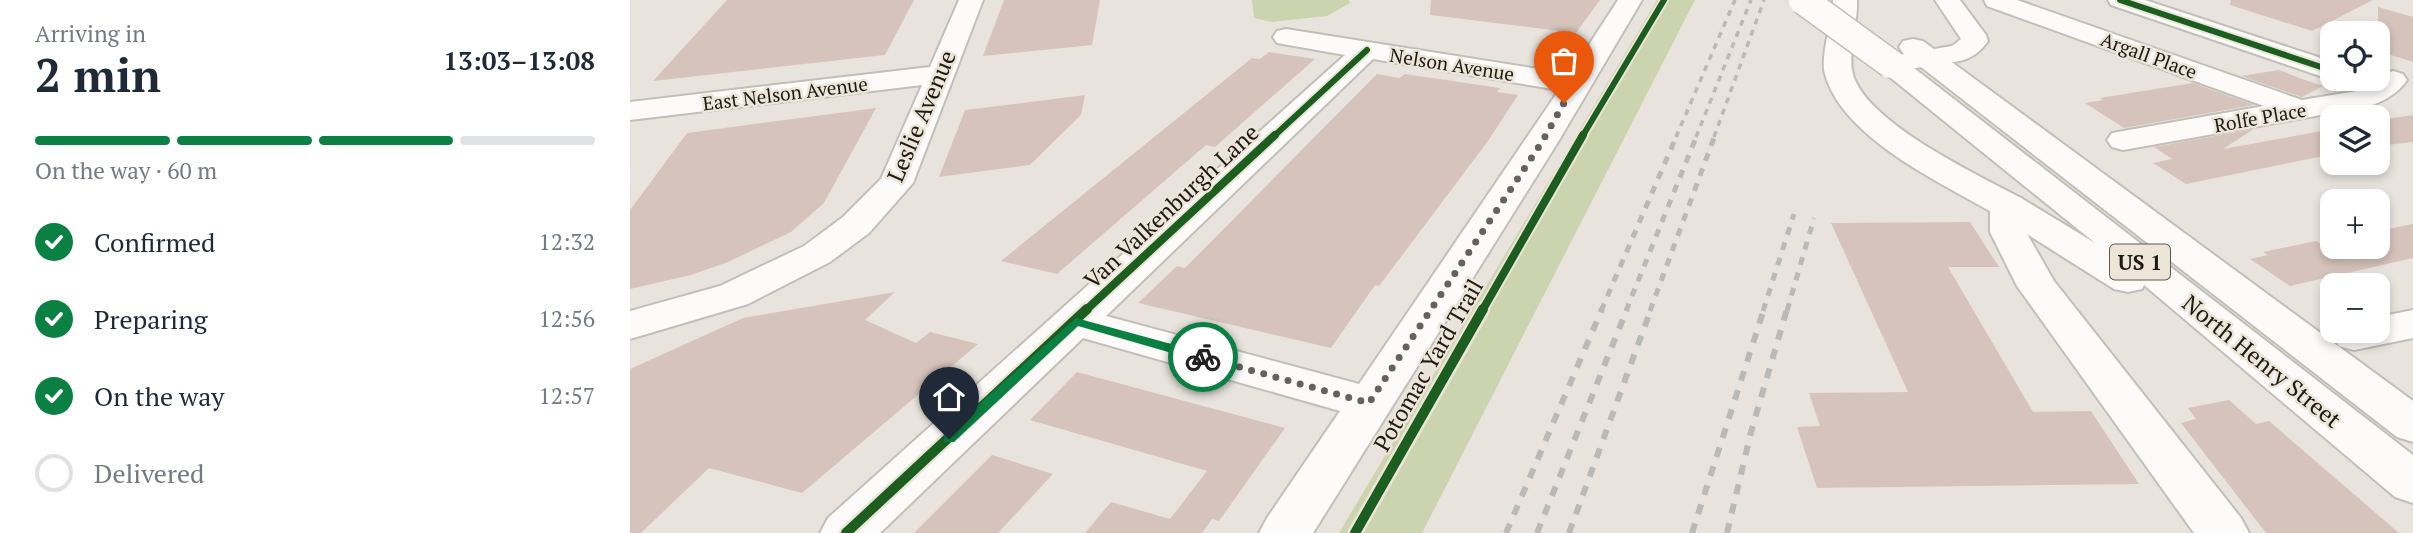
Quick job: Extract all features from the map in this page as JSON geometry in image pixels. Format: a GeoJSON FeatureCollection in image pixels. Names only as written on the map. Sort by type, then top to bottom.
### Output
{"type":"FeatureCollection","features":[{"type":"Feature","properties":{"kind":"main road","name":"Leslie Avenue"},"geometry":{"type":"LineString","coordinates":[[630,325],[680,313],[734,295],[782,273],[849,232],[896,183],[971,0]]}},
{"type":"Feature","properties":{"kind":"main road"},"geometry":{"type":"LineString","coordinates":[[1285,533],[1542,142],[1630,0]]}},
{"type":"Feature","properties":{"kind":"main road","name":"US 1"},"geometry":{"type":"LineString","coordinates":[[1804,0],[1908,56]]}},
{"type":"Feature","properties":{"kind":"main road"},"geometry":{"type":"LineString","coordinates":[[1908,56],[1948,39],[1952,32],[1951,25],[1931,0]]}},
{"type":"Feature","properties":{"kind":"main road"},"geometry":{"type":"LineString","coordinates":[[1908,56],[1960,53],[1975,41],[1970,29],[1947,0]]}},
{"type":"Feature","properties":{"kind":"main road"},"geometry":{"type":"LineString","coordinates":[[2120,0],[2320,67]]}},
{"type":"Feature","properties":{"kind":"main road"},"geometry":{"type":"LineString","coordinates":[[2150,0],[2320,56]]}},
{"type":"Feature","properties":{"kind":"main road","name":"Argall Place"},"geometry":{"type":"LineString","coordinates":[[1996,1],[2302,110]]}},
{"type":"Feature","properties":{"kind":"main road"},"geometry":{"type":"LineString","coordinates":[[1854,5],[1837,56],[1845,91],[1859,108],[1905,145],[2101,261],[2365,445]]}},
{"type":"Feature","properties":{"kind":"main road","name":"Nelson Avenue"},"geometry":{"type":"LineString","coordinates":[[1286,37],[1576,84]]}},
{"type":"Feature","properties":{"kind":"main road","name":"Van Valkenburgh Lane"},"geometry":{"type":"LineString","coordinates":[[846,533],[1367,50]]}},
{"type":"Feature","properties":{"kind":"main road","name":"North Henry Street"},"geometry":{"type":"LineString","coordinates":[[1908,56],[2047,151],[2413,425]]}},
{"type":"Feature","properties":{"kind":"main road","name":"North Henry Street"},"geometry":{"type":"LineString","coordinates":[[1908,56],[2059,195],[2413,483]]}},
{"type":"Feature","properties":{"kind":"main road","name":"East Nelson Avenue"},"geometry":{"type":"LineString","coordinates":[[630,111],[939,74]]}},
{"type":"Feature","properties":{"kind":"main road","name":"Rolfe Place"},"geometry":{"type":"LineString","coordinates":[[2123,141],[2366,98],[2378,91]]}},
{"type":"Feature","properties":{"kind":"main road"},"geometry":{"type":"LineString","coordinates":[[2008,206],[2008,232],[2037,286],[2223,533]]}},
{"type":"Feature","properties":{"kind":"main road"},"geometry":{"type":"LineString","coordinates":[[1076,322],[1369,403]]}},
{"type":"Feature","properties":{"kind":"main road"},"geometry":{"type":"LineString","coordinates":[[2390,329],[2413,324]]}},
{"type":"Feature","properties":{"kind":"green space"},"geometry":{"type":"Polygon","coordinates":[[[1252,0],[1349,0],[1350,3],[1327,16],[1271,22],[1254,18],[1252,0]]]}},
{"type":"Feature","properties":{"kind":"green space"},"geometry":{"type":"Polygon","coordinates":[[[1657,0],[1695,0],[1422,533],[1339,533],[1657,0]]]}},
{"type":"Feature","properties":{"kind":"building"},"geometry":{"type":"Polygon","coordinates":[[[727,0],[914,0],[885,55],[653,81],[727,0]]]}},
{"type":"Feature","properties":{"kind":"building"},"geometry":{"type":"Polygon","coordinates":[[[1004,0],[1100,0],[1092,45],[983,56],[1004,0]]]}},
{"type":"Feature","properties":{"kind":"building"},"geometry":{"type":"Polygon","coordinates":[[[1431,0],[1600,0],[1576,33],[1430,15],[1431,0]]]}},
{"type":"Feature","properties":{"kind":"building"},"geometry":{"type":"Polygon","coordinates":[[[2231,0],[2373,0],[2332,21],[2320,21],[2320,27],[2312,31],[2230,5],[2231,0]]]}},
{"type":"Feature","properties":{"kind":"building"},"geometry":{"type":"Polygon","coordinates":[[[2378,7],[2413,17],[2413,62],[2390,55],[2390,21],[2378,21],[2378,7]]]}},
{"type":"Feature","properties":{"kind":"building"},"geometry":{"type":"Polygon","coordinates":[[[1269,52],[1315,59],[1215,147],[1206,145],[1057,274],[1001,261],[1252,58],[1260,59],[1269,52]]]}},
{"type":"Feature","properties":{"kind":"building"},"geometry":{"type":"Polygon","coordinates":[[[2279,70],[2320,85],[2320,88],[2302,97],[2241,76],[2279,70]]]}},
{"type":"Feature","properties":{"kind":"building"},"geometry":{"type":"Polygon","coordinates":[[[1377,74],[1399,78],[1405,74],[1500,88],[1497,92],[1518,95],[1488,141],[1379,286],[1375,285],[1331,348],[1138,303],[1177,266],[1185,268],[1377,74]]]}},
{"type":"Feature","properties":{"kind":"building"},"geometry":{"type":"Polygon","coordinates":[[[2193,83],[2254,105],[2124,128],[2085,103],[2103,100],[2100,98],[2193,83]]]}},
{"type":"Feature","properties":{"kind":"building"},"geometry":{"type":"Polygon","coordinates":[[[1085,95],[1081,115],[1030,165],[939,177],[965,110],[1085,95]]]}},
{"type":"Feature","properties":{"kind":"building"},"geometry":{"type":"Polygon","coordinates":[[[876,108],[824,203],[791,232],[728,262],[691,275],[630,289],[630,210],[687,133],[876,108]]]}},
{"type":"Feature","properties":{"kind":"building"},"geometry":{"type":"Polygon","coordinates":[[[2413,115],[2413,142],[2390,145],[2390,118],[2413,115]]]}},
{"type":"Feature","properties":{"kind":"building"},"geometry":{"type":"Polygon","coordinates":[[[2254,129],[2223,149],[2320,131],[2320,157],[2186,184],[2153,163],[2172,159],[2154,147],[2254,129]]]}},
{"type":"Feature","properties":{"kind":"building"},"geometry":{"type":"Polygon","coordinates":[[[1970,222],[1999,267],[1948,267],[2033,412],[2091,411],[2139,484],[1817,488],[1797,427],[1820,426],[1809,393],[1908,392],[1831,223],[1970,222]]]}},
{"type":"Feature","properties":{"kind":"building"},"geometry":{"type":"Polygon","coordinates":[[[2413,224],[2413,258],[2347,273],[2320,273],[2320,279],[2290,286],[2250,259],[2268,255],[2263,252],[2316,241],[2320,243],[2320,259],[2390,259],[2390,229],[2413,224]]]}},
{"type":"Feature","properties":{"kind":"building"},"geometry":{"type":"Polygon","coordinates":[[[895,292],[865,320],[916,343],[930,332],[978,344],[925,389],[921,388],[920,393],[802,493],[709,468],[641,533],[630,533],[630,369],[743,318],[895,292]]]}},
{"type":"Feature","properties":{"kind":"building"},"geometry":{"type":"Polygon","coordinates":[[[1077,372],[1285,428],[1219,521],[1212,519],[1202,533],[1085,533],[1111,502],[1170,519],[1207,471],[1030,420],[1077,372]]]}},
{"type":"Feature","properties":{"kind":"building"},"geometry":{"type":"Polygon","coordinates":[[[2229,400],[2256,424],[2269,421],[2399,533],[2266,533],[2181,423],[2196,419],[2188,408],[2229,400]]]}},
{"type":"Feature","properties":{"kind":"building"},"geometry":{"type":"Polygon","coordinates":[[[992,455],[1053,474],[998,533],[914,533],[992,455]]]}},
{"type":"Feature","properties":{"kind":"railway"},"geometry":{"type":"LineString","coordinates":[[1676,137],[1735,0]]}},
{"type":"Feature","properties":{"kind":"railway"},"geometry":{"type":"LineString","coordinates":[[1696,137],[1751,0]]}},
{"type":"Feature","properties":{"kind":"railway"},"geometry":{"type":"LineString","coordinates":[[1714,137],[1764,0]]}},
{"type":"Feature","properties":{"kind":"railway"},"geometry":{"type":"LineString","coordinates":[[1601,311],[1677,135]]}},
{"type":"Feature","properties":{"kind":"railway"},"geometry":{"type":"LineString","coordinates":[[1626,311],[1697,135]]}},
{"type":"Feature","properties":{"kind":"railway"},"geometry":{"type":"LineString","coordinates":[[1650,311],[1715,135]]}},
{"type":"Feature","properties":{"kind":"railway"},"geometry":{"type":"LineString","coordinates":[[1763,311],[1794,214]]}},
{"type":"Feature","properties":{"kind":"railway"},"geometry":{"type":"LineString","coordinates":[[1787,311],[1814,218]]}},
{"type":"Feature","properties":{"kind":"railway"},"geometry":{"type":"LineString","coordinates":[[1506,533],[1602,309]]}},
{"type":"Feature","properties":{"kind":"railway"},"geometry":{"type":"LineString","coordinates":[[1537,533],[1627,309]]}},
{"type":"Feature","properties":{"kind":"railway"},"geometry":{"type":"LineString","coordinates":[[1569,533],[1651,309]]}},
{"type":"Feature","properties":{"kind":"railway"},"geometry":{"type":"LineString","coordinates":[[1692,533],[1764,309]]}},
{"type":"Feature","properties":{"kind":"railway"},"geometry":{"type":"LineString","coordinates":[[1727,533],[1751,432],[1787,309]]}},
{"type":"Feature","properties":{"kind":"cycle path","name":"Potomac Yard Trail"},"geometry":{"type":"LineString","coordinates":[[1355,533],[1556,181],[1664,0]]}},
{"type":"Feature","properties":{"kind":"cycle path"},"geometry":{"type":"LineString","coordinates":[[2120,0],[2320,67]]}},
{"type":"Feature","properties":{"kind":"cycle path"},"geometry":{"type":"LineString","coordinates":[[846,533],[1367,50]]}},
{"type":"Feature","properties":{"kind":"way so far"},"geometry":{"type":"LineString","coordinates":[[1203,357],[1369,403],[1542,142],[1564,103]]}},
{"type":"Feature","properties":{"kind":"route"},"geometry":{"type":"LineString","coordinates":[[949,439],[1076,322],[1203,357]]}}]}
